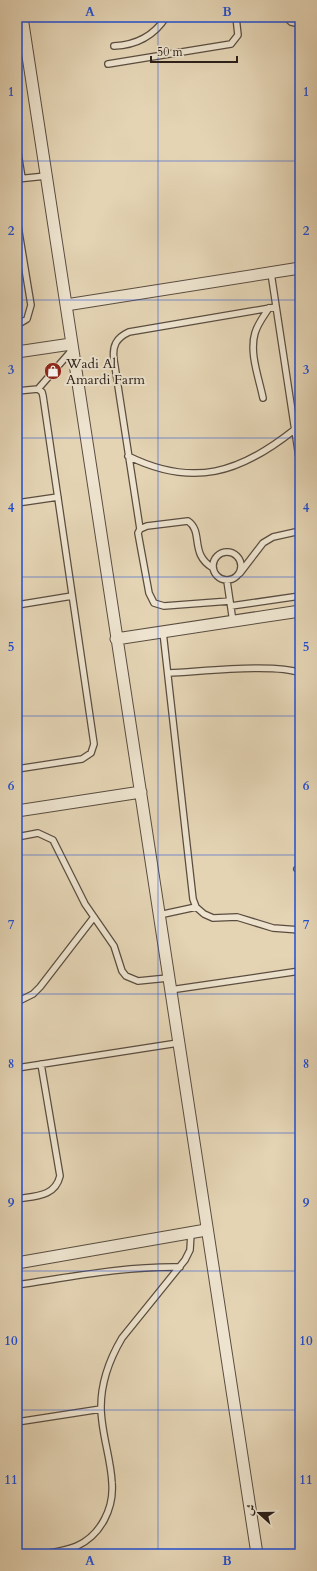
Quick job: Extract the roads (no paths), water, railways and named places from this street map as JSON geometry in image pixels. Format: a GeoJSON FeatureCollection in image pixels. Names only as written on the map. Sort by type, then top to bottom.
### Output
{"type":"FeatureCollection","features":[{"type":"Feature","properties":{"kind":"street"},"geometry":{"type":"LineString","coordinates":[[22,17],[116,639],[141,792],[206,1230],[257,1554]]}},
{"type":"Feature","properties":{"kind":"street"},"geometry":{"type":"LineString","coordinates":[[66,305],[300,268]]}},
{"type":"Feature","properties":{"kind":"street"},"geometry":{"type":"LineString","coordinates":[[17,352],[72,347]]}},
{"type":"Feature","properties":{"kind":"street"},"geometry":{"type":"LineString","coordinates":[[116,639],[300,612]]}},
{"type":"Feature","properties":{"kind":"street"},"geometry":{"type":"LineString","coordinates":[[17,811],[141,792]]}},
{"type":"Feature","properties":{"kind":"street"},"geometry":{"type":"LineString","coordinates":[[17,1263],[206,1230]]}},
{"type":"Feature","properties":{"kind":"lane"},"geometry":{"type":"LineString","coordinates":[[114,46],[126,46],[138,42],[158,27],[166,17]]}},
{"type":"Feature","properties":{"kind":"lane"},"geometry":{"type":"LineString","coordinates":[[108,64],[231,44],[238,35],[236,17]]}},
{"type":"Feature","properties":{"kind":"lane"},"geometry":{"type":"LineString","coordinates":[[286,17],[291,22],[300,24]]}},
{"type":"Feature","properties":{"kind":"lane"},"geometry":{"type":"LineString","coordinates":[[17,147],[19,179],[46,176]]}},
{"type":"Feature","properties":{"kind":"lane"},"geometry":{"type":"LineString","coordinates":[[17,220],[31,305],[27,319],[17,325]]}},
{"type":"Feature","properties":{"kind":"lane"},"geometry":{"type":"LineString","coordinates":[[271,273],[300,464]]}},
{"type":"Feature","properties":{"kind":"lane"},"geometry":{"type":"LineString","coordinates":[[276,307],[136,330],[121,336],[115,343],[112,351],[140,529],[138,533],[149,593],[154,603],[164,606],[230,604],[300,596]]}},
{"type":"Feature","properties":{"kind":"lane"},"geometry":{"type":"LineString","coordinates":[[263,398],[254,350],[254,341],[258,325],[269,308]]}},
{"type":"Feature","properties":{"kind":"lane"},"geometry":{"type":"LineString","coordinates":[[17,391],[38,389],[72,347]]}},
{"type":"Feature","properties":{"kind":"lane"},"geometry":{"type":"LineString","coordinates":[[17,769],[82,759],[87,757],[93,749],[43,396],[42,392],[38,389]]}},
{"type":"Feature","properties":{"kind":"lane"},"geometry":{"type":"LineString","coordinates":[[128,456],[163,470],[182,473],[214,472],[240,464],[259,454],[294,430]]}},
{"type":"Feature","properties":{"kind":"lane"},"geometry":{"type":"LineString","coordinates":[[17,503],[58,497]]}},
{"type":"Feature","properties":{"kind":"lane"},"geometry":{"type":"LineString","coordinates":[[140,529],[146,526],[188,521],[194,528],[199,554],[202,560],[213,568],[218,577],[227,581],[236,578],[240,574],[263,543],[273,537],[300,531]]}},
{"type":"Feature","properties":{"kind":"lane"},"geometry":{"type":"LineString","coordinates":[[213,568],[215,559],[218,555],[228,552],[237,555],[240,559],[242,564],[240,574]]}},
{"type":"Feature","properties":{"kind":"lane"},"geometry":{"type":"LineString","coordinates":[[227,581],[233,622]]}},
{"type":"Feature","properties":{"kind":"lane"},"geometry":{"type":"LineString","coordinates":[[17,605],[72,596]]}},
{"type":"Feature","properties":{"kind":"lane"},"geometry":{"type":"LineString","coordinates":[[163,632],[169,673],[192,891],[196,907],[204,914],[213,918],[237,917],[273,928],[300,930]]}},
{"type":"Feature","properties":{"kind":"lane"},"geometry":{"type":"LineString","coordinates":[[169,673],[275,669],[293,670],[300,673]]}},
{"type":"Feature","properties":{"kind":"lane"},"geometry":{"type":"LineString","coordinates":[[17,838],[38,833],[53,840],[58,846],[77,889],[114,946],[122,971],[126,976],[138,981],[168,978]]}},
{"type":"Feature","properties":{"kind":"lane"},"geometry":{"type":"LineString","coordinates":[[159,915],[196,907]]}},
{"type":"Feature","properties":{"kind":"lane"},"geometry":{"type":"LineString","coordinates":[[17,1002],[33,994],[40,987],[94,917]]}},
{"type":"Feature","properties":{"kind":"lane"},"geometry":{"type":"LineString","coordinates":[[170,990],[300,971]]}},
{"type":"Feature","properties":{"kind":"lane"},"geometry":{"type":"LineString","coordinates":[[17,1068],[178,1043]]}},
{"type":"Feature","properties":{"kind":"lane"},"geometry":{"type":"LineString","coordinates":[[17,1199],[50,1192],[55,1188],[60,1176],[41,1064]]}},
{"type":"Feature","properties":{"kind":"lane"},"geometry":{"type":"LineString","coordinates":[[42,1554],[63,1550],[78,1545],[91,1536],[101,1525],[108,1512],[112,1497],[112,1482],[101,1409],[104,1379],[114,1351],[122,1338],[180,1267],[190,1250],[191,1233]]}},
{"type":"Feature","properties":{"kind":"lane"},"geometry":{"type":"LineString","coordinates":[[17,1285],[123,1269],[180,1267]]}},
{"type":"Feature","properties":{"kind":"lane"},"geometry":{"type":"LineString","coordinates":[[17,1422],[101,1409]]}},
{"type":"Feature","properties":{"kind":"place","name":"Wadi Al Amardi Farm"},"geometry":{"type":"Point","coordinates":[53,371]}}]}
